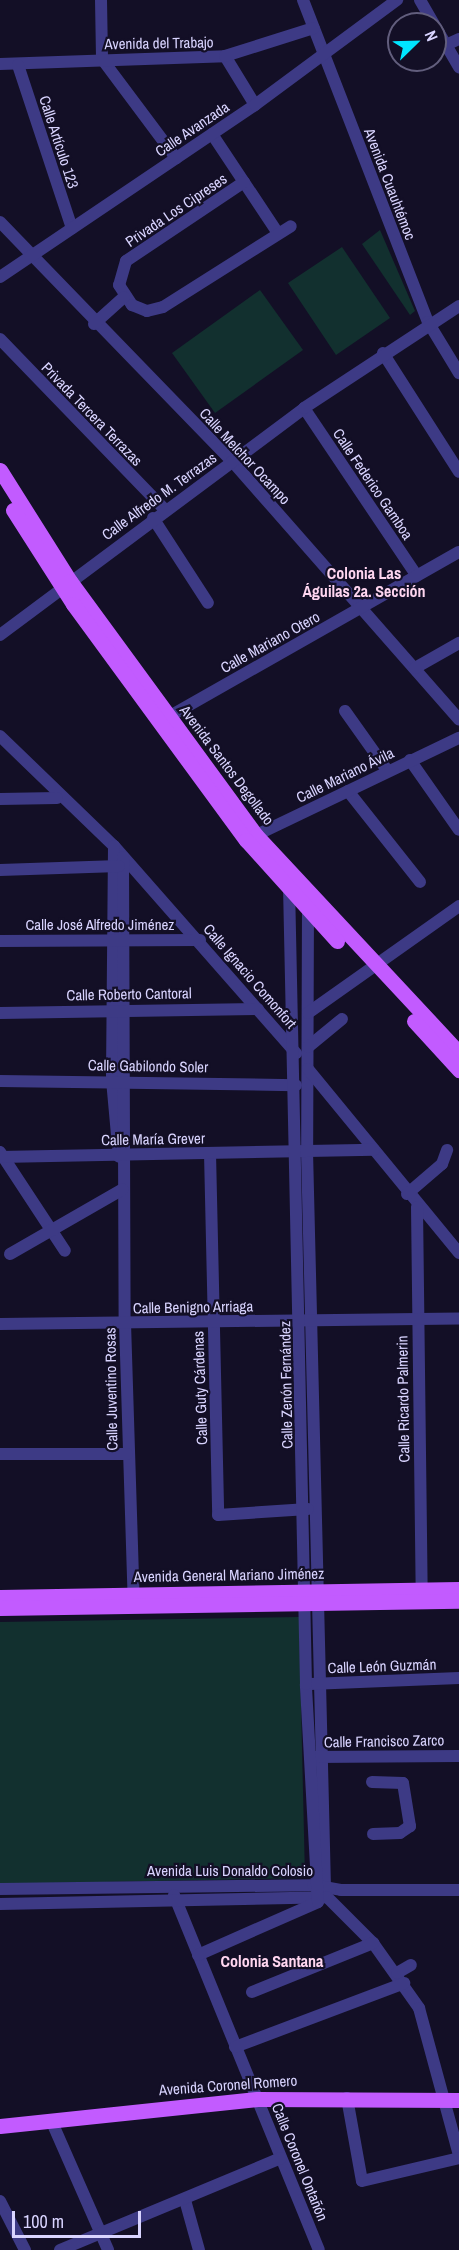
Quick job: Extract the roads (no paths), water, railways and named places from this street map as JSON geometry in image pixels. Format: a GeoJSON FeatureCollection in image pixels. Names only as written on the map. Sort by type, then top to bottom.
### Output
{"type":"FeatureCollection","features":[{"type":"Feature","properties":{"kind":"main road","name":"Avenida Santos Degollado"},"geometry":{"type":"LineString","coordinates":[[0,470],[66,585]]}},
{"type":"Feature","properties":{"kind":"main road","name":"Avenida Santos Degollado"},"geometry":{"type":"LineString","coordinates":[[0,490],[289,893],[459,1053]]}},
{"type":"Feature","properties":{"kind":"main road","name":"Avenida Santos Degollado"},"geometry":{"type":"LineString","coordinates":[[251,837],[308,895],[459,1070]]}},
{"type":"Feature","properties":{"kind":"main road","name":"Avenida General Mariano Jiménez"},"geometry":{"type":"LineString","coordinates":[[311,1598],[459,1589]]}},
{"type":"Feature","properties":{"kind":"main road","name":"Avenida General Mariano Jiménez"},"geometry":{"type":"LineString","coordinates":[[0,1597],[134,1600],[311,1598],[459,1601]]}},
{"type":"Feature","properties":{"kind":"main road","name":"Avenida General Mariano Jiménez"},"geometry":{"type":"LineString","coordinates":[[0,1608],[134,1600]]}},
{"type":"Feature","properties":{"kind":"main road","name":"Avenida Coronel Romero"},"geometry":{"type":"LineString","coordinates":[[0,2126],[258,2099],[452,2100]]}},
{"type":"Feature","properties":{"kind":"street"},"geometry":{"type":"LineString","coordinates":[[101,0],[102,59],[176,158]]}},
{"type":"Feature","properties":{"kind":"street","name":"Avenida Cuauhtémoc"},"geometry":{"type":"LineString","coordinates":[[303,0],[428,322],[459,373]]}},
{"type":"Feature","properties":{"kind":"street","name":"Calle Avanzada"},"geometry":{"type":"LineString","coordinates":[[0,277],[255,105],[397,0]]}},
{"type":"Feature","properties":{"kind":"street","name":"Avenida del Trabajo"},"geometry":{"type":"LineString","coordinates":[[0,64],[225,56],[314,28]]}},
{"type":"Feature","properties":{"kind":"street"},"geometry":{"type":"LineString","coordinates":[[447,47],[459,67]]}},
{"type":"Feature","properties":{"kind":"street"},"geometry":{"type":"LineString","coordinates":[[225,56],[255,105]]}},
{"type":"Feature","properties":{"kind":"street","name":"Calle Artículo 123"},"geometry":{"type":"LineString","coordinates":[[18,65],[72,228]]}},
{"type":"Feature","properties":{"kind":"street","name":"Privada Los Cipreses"},"geometry":{"type":"LineString","coordinates":[[212,134],[277,232]]}},
{"type":"Feature","properties":{"kind":"street","name":"Privada Los Cipreses"},"geometry":{"type":"LineString","coordinates":[[124,297],[119,274],[126,261],[244,182]]}},
{"type":"Feature","properties":{"kind":"street","name":"Calle Melchor Ocampo"},"geometry":{"type":"LineString","coordinates":[[0,222],[94,324],[232,461],[459,719]]}},
{"type":"Feature","properties":{"kind":"street"},"geometry":{"type":"LineString","coordinates":[[94,324],[124,297],[147,311],[163,307],[277,232],[291,226]]}},
{"type":"Feature","properties":{"kind":"street","name":"Calle Alfredo M. Terrazas"},"geometry":{"type":"LineString","coordinates":[[0,635],[164,509],[304,408],[428,322],[459,306]]}},
{"type":"Feature","properties":{"kind":"street","name":"Privada Tercera Terrazas"},"geometry":{"type":"LineString","coordinates":[[0,339],[164,509]]}},
{"type":"Feature","properties":{"kind":"street"},"geometry":{"type":"LineString","coordinates":[[383,353],[459,472]]}},
{"type":"Feature","properties":{"kind":"street","name":"Calle Federico Gamboa"},"geometry":{"type":"LineString","coordinates":[[304,408],[417,576]]}},
{"type":"Feature","properties":{"kind":"street"},"geometry":{"type":"LineString","coordinates":[[153,518],[208,603]]}},
{"type":"Feature","properties":{"kind":"street","name":"Calle Mariano Otero"},"geometry":{"type":"LineString","coordinates":[[164,719],[459,552]]}},
{"type":"Feature","properties":{"kind":"street"},"geometry":{"type":"LineString","coordinates":[[415,668],[459,642]]}},
{"type":"Feature","properties":{"kind":"street"},"geometry":{"type":"LineString","coordinates":[[345,711],[387,770]]}},
{"type":"Feature","properties":{"kind":"street"},"geometry":{"type":"LineString","coordinates":[[0,736],[57,798]]}},
{"type":"Feature","properties":{"kind":"street","name":"Calle Mariano Ávila"},"geometry":{"type":"LineString","coordinates":[[251,837],[387,770],[459,738]]}},
{"type":"Feature","properties":{"kind":"street"},"geometry":{"type":"LineString","coordinates":[[410,760],[459,830]]}},
{"type":"Feature","properties":{"kind":"street"},"geometry":{"type":"LineString","coordinates":[[348,791],[420,882]]}},
{"type":"Feature","properties":{"kind":"street"},"geometry":{"type":"LineString","coordinates":[[0,799],[57,798]]}},
{"type":"Feature","properties":{"kind":"street","name":"Calle Juventino Rosas"},"geometry":{"type":"LineString","coordinates":[[57,798],[114,846],[120,863],[112,1080],[123,1172],[127,1454],[134,1600]]}},
{"type":"Feature","properties":{"kind":"street"},"geometry":{"type":"LineString","coordinates":[[0,870],[120,863]]}},
{"type":"Feature","properties":{"kind":"street","name":"Calle Ignacio Comonfort"},"geometry":{"type":"LineString","coordinates":[[120,863],[200,940],[295,1052],[417,1207],[459,1252]]}},
{"type":"Feature","properties":{"kind":"street","name":"Calle Zenón Fernández"},"geometry":{"type":"LineString","coordinates":[[288,873],[296,1085],[302,1151],[318,1889]]}},
{"type":"Feature","properties":{"kind":"street","name":"Calle Zenón Fernández"},"geometry":{"type":"LineString","coordinates":[[302,1151],[308,1070],[308,895]]}},
{"type":"Feature","properties":{"kind":"street"},"geometry":{"type":"LineString","coordinates":[[308,1013],[373,971],[459,906]]}},
{"type":"Feature","properties":{"kind":"street","name":"Calle Juventino Rosas"},"geometry":{"type":"LineString","coordinates":[[118,940],[126,1008],[122,1155]]}},
{"type":"Feature","properties":{"kind":"street","name":"Calle José Alfredo Jiménez"},"geometry":{"type":"LineString","coordinates":[[0,941],[200,940]]}},
{"type":"Feature","properties":{"kind":"street","name":"Calle Roberto Cantoral"},"geometry":{"type":"LineString","coordinates":[[0,1012],[113,1008],[258,1009]]}},
{"type":"Feature","properties":{"kind":"street"},"geometry":{"type":"LineString","coordinates":[[308,1047],[342,1019]]}},
{"type":"Feature","properties":{"kind":"street","name":"Calle Gabilondo Soler"},"geometry":{"type":"LineString","coordinates":[[0,1081],[125,1080],[296,1085]]}},
{"type":"Feature","properties":{"kind":"street","name":"Calle María Grever"},"geometry":{"type":"LineString","coordinates":[[1,1155],[374,1150]]}},
{"type":"Feature","properties":{"kind":"street"},"geometry":{"type":"LineString","coordinates":[[407,1194],[442,1164],[447,1150]]}},
{"type":"Feature","properties":{"kind":"street","name":"Calle Guty Cárdenas"},"geometry":{"type":"LineString","coordinates":[[210,1153],[218,1515],[308,1509]]}},
{"type":"Feature","properties":{"kind":"street"},"geometry":{"type":"LineString","coordinates":[[1,1155],[65,1251]]}},
{"type":"Feature","properties":{"kind":"street"},"geometry":{"type":"LineString","coordinates":[[10,1254],[123,1189]]}},
{"type":"Feature","properties":{"kind":"street","name":"Calle Ricardo Palmerin"},"geometry":{"type":"LineString","coordinates":[[417,1207],[422,1590]]}},
{"type":"Feature","properties":{"kind":"street","name":"Calle Benigno Arriaga"},"geometry":{"type":"LineString","coordinates":[[0,1324],[459,1318]]}},
{"type":"Feature","properties":{"kind":"street"},"geometry":{"type":"LineString","coordinates":[[0,1454],[127,1454]]}},
{"type":"Feature","properties":{"kind":"street","name":"Calle León Guzmán"},"geometry":{"type":"LineString","coordinates":[[312,1684],[459,1678]]}},
{"type":"Feature","properties":{"kind":"street","name":"Calle Francisco Zarco"},"geometry":{"type":"LineString","coordinates":[[314,1757],[459,1756]]}},
{"type":"Feature","properties":{"kind":"street"},"geometry":{"type":"LineString","coordinates":[[384,1757],[386,1780]]}},
{"type":"Feature","properties":{"kind":"street"},"geometry":{"type":"LineString","coordinates":[[372,1782],[386,1780],[403,1783],[410,1826],[400,1833],[373,1834]]}},
{"type":"Feature","properties":{"kind":"street","name":"Avenida Luis Donaldo Colosio"},"geometry":{"type":"LineString","coordinates":[[0,1889],[173,1885],[459,1890]]}},
{"type":"Feature","properties":{"kind":"street","name":"Calle Coronel Ontañón"},"geometry":{"type":"LineString","coordinates":[[173,1885],[174,1900],[320,2250]]}},
{"type":"Feature","properties":{"kind":"street"},"geometry":{"type":"LineString","coordinates":[[71,1887],[71,1902]]}},
{"type":"Feature","properties":{"kind":"street"},"geometry":{"type":"LineString","coordinates":[[198,1955],[315,1906],[318,1889],[345,1911],[400,1978],[419,2008],[452,2100],[459,2156],[368,2182],[362,2181],[347,2098]]}},
{"type":"Feature","properties":{"kind":"street","name":"Avenida Luis Donaldo Colosio"},"geometry":{"type":"LineString","coordinates":[[0,1904],[174,1900],[318,1889]]}},
{"type":"Feature","properties":{"kind":"street"},"geometry":{"type":"LineString","coordinates":[[252,1992],[373,1943]]}},
{"type":"Feature","properties":{"kind":"street"},"geometry":{"type":"LineString","coordinates":[[235,2047],[400,1978],[411,1965]]}},
{"type":"Feature","properties":{"kind":"street"},"geometry":{"type":"LineString","coordinates":[[51,2120],[108,2250]]}},
{"type":"Feature","properties":{"kind":"street"},"geometry":{"type":"LineString","coordinates":[[60,2250],[185,2200],[281,2158]]}},
{"type":"Feature","properties":{"kind":"street"},"geometry":{"type":"LineString","coordinates":[[0,2200],[25,2250]]}},
{"type":"Feature","properties":{"kind":"street"},"geometry":{"type":"LineString","coordinates":[[185,2200],[199,2250]]}},
{"type":"Feature","properties":{"kind":"district","name":"Colonia Las Águilas 2a. Sección"},"geometry":{"type":"Point","coordinates":[364,582]}},
{"type":"Feature","properties":{"kind":"district","name":"Colonia Santana"},"geometry":{"type":"Point","coordinates":[272,1961]}}]}
